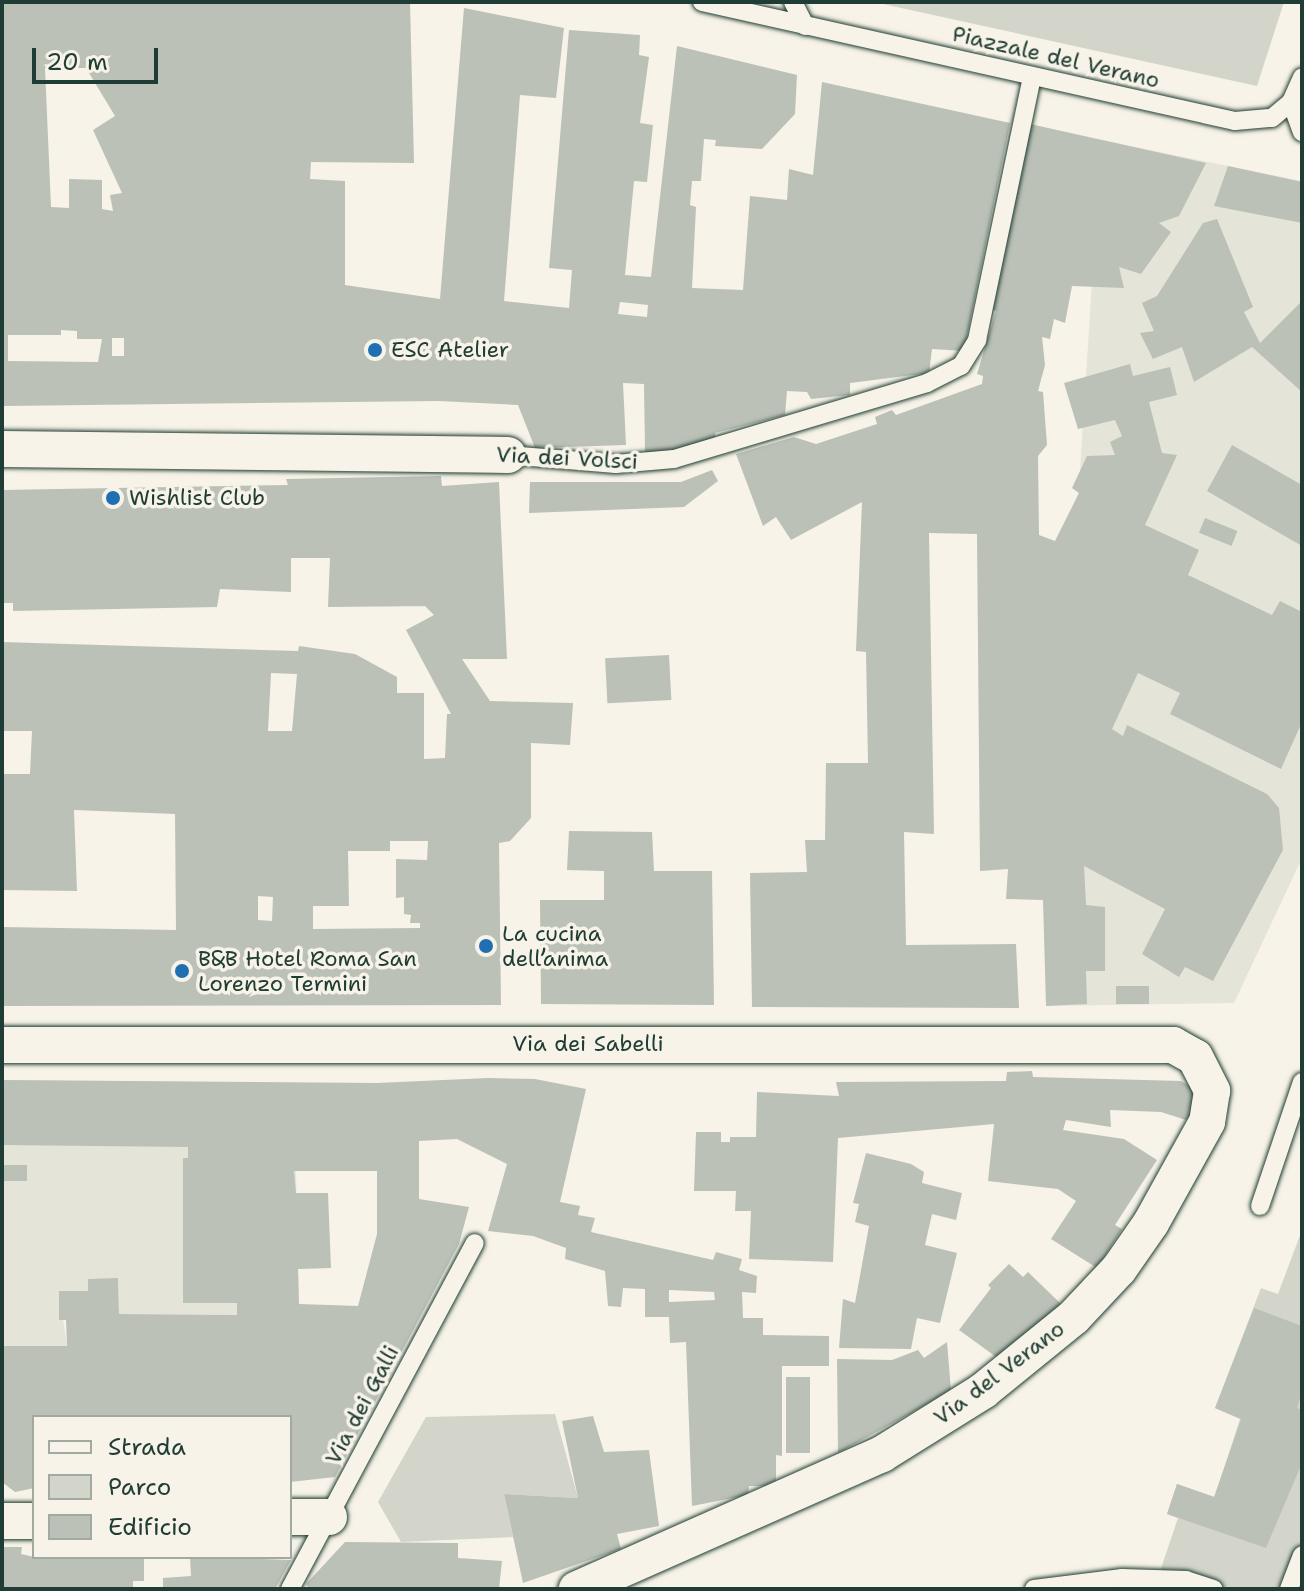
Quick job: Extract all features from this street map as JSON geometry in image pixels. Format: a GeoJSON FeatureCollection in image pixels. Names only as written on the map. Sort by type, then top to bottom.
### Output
{"type":"FeatureCollection","features":[{"type":"Feature","properties":{"kind":"street","name":"Via dei Volsci"},"geometry":{"type":"LineString","coordinates":[[2,449],[508,455]]}},
{"type":"Feature","properties":{"kind":"street","name":"Via dei Sabelli"},"geometry":{"type":"LineString","coordinates":[[2,1045],[1173,1045]]}},
{"type":"Feature","properties":{"kind":"street","name":"Via del Verano"},"geometry":{"type":"LineString","coordinates":[[577,1589],[882,1454],[983,1391],[1074,1317],[1119,1269],[1151,1223],[1210,1114],[1210,1080],[1195,1057],[1173,1045]]}},
{"type":"Feature","properties":{"kind":"street"},"geometry":{"type":"LineString","coordinates":[[292,1517],[329,1517]]}},
{"type":"Feature","properties":{"kind":"street"},"geometry":{"type":"LineString","coordinates":[[2,1521],[32,1521]]}},
{"type":"Feature","properties":{"kind":"lane","name":"Piazzale del Verano"},"geometry":{"type":"LineString","coordinates":[[702,2],[1235,121],[1272,118],[1291,102]]}},
{"type":"Feature","properties":{"kind":"lane"},"geometry":{"type":"LineString","coordinates":[[793,2],[805,26]]}},
{"type":"Feature","properties":{"kind":"lane","name":"Via dei Volsci"},"geometry":{"type":"LineString","coordinates":[[508,455],[616,464],[674,459],[927,383],[961,366],[977,340],[1032,77]]}},
{"type":"Feature","properties":{"kind":"lane"},"geometry":{"type":"LineString","coordinates":[[1302,77],[1291,102],[1302,132]]}},
{"type":"Feature","properties":{"kind":"lane"},"geometry":{"type":"LineString","coordinates":[[1260,1206],[1302,1082]]}},
{"type":"Feature","properties":{"kind":"lane","name":"Via dei Galli"},"geometry":{"type":"LineString","coordinates":[[290,1589],[475,1243]]}},
{"type":"Feature","properties":{"kind":"lane"},"geometry":{"type":"LineString","coordinates":[[1289,1589],[1302,1555]]}},
{"type":"Feature","properties":{"kind":"lane"},"geometry":{"type":"LineString","coordinates":[[1034,1589],[1122,1578],[1159,1586],[1186,1580],[1214,1589]]}},
{"type":"Feature","properties":{"kind":"shaded area"},"geometry":{"type":"Polygon","coordinates":[[[1101,140],[1302,181],[1302,858],[1234,1003],[1046,1006],[1101,140]]]}},
{"type":"Feature","properties":{"kind":"shaded area"},"geometry":{"type":"Polygon","coordinates":[[[2,1080],[294,1083],[299,1304],[237,1315],[119,1314],[118,1279],[89,1279],[88,1291],[59,1292],[67,1346],[2,1346],[2,1080]]]}},
{"type":"Feature","properties":{"kind":"green space"},"geometry":{"type":"Polygon","coordinates":[[[874,2],[1284,2],[1257,86],[874,2]]]}},
{"type":"Feature","properties":{"kind":"green space"},"geometry":{"type":"Polygon","coordinates":[[[1302,1230],[1302,1589],[1154,1589],[1178,1518],[1167,1514],[1177,1484],[1215,1497],[1240,1419],[1215,1408],[1261,1288],[1278,1294],[1302,1230]]]}},
{"type":"Feature","properties":{"kind":"green space"},"geometry":{"type":"Polygon","coordinates":[[[555,1414],[578,1498],[504,1494],[513,1537],[401,1542],[378,1502],[426,1417],[555,1414]]]}},
{"type":"Feature","properties":{"kind":"building"},"geometry":{"type":"Polygon","coordinates":[[[2,2],[410,2],[414,163],[311,162],[310,179],[345,181],[345,285],[440,299],[464,8],[564,28],[556,98],[520,95],[504,301],[569,308],[572,270],[549,268],[569,30],[640,35],[639,55],[649,57],[640,123],[653,125],[647,182],[634,181],[625,275],[651,277],[677,46],[797,75],[795,114],[762,149],[715,146],[716,140],[704,139],[701,181],[692,181],[690,205],[696,207],[692,288],[743,290],[750,196],[787,200],[789,169],[813,175],[822,82],[1010,123],[964,351],[932,349],[929,373],[850,383],[850,395],[811,399],[807,392],[787,391],[785,415],[715,433],[715,443],[664,452],[645,452],[644,384],[623,383],[626,445],[535,448],[518,405],[439,401],[2,406],[2,2]],[[45,68],[51,207],[69,208],[69,179],[102,180],[102,209],[113,211],[110,195],[122,193],[93,130],[115,116],[86,68],[45,68]],[[620,302],[618,314],[647,317],[648,305],[620,302]],[[61,330],[61,335],[8,335],[8,361],[98,362],[102,339],[77,339],[77,331],[61,330]],[[112,338],[112,356],[124,356],[124,338],[112,338]]]}},
{"type":"Feature","properties":{"kind":"building"},"geometry":{"type":"Polygon","coordinates":[[[1030,124],[1206,163],[1179,216],[1159,223],[1171,232],[1141,274],[1119,267],[1124,288],[1072,286],[1065,323],[1054,319],[1050,339],[1042,337],[1045,365],[1038,391],[1043,392],[1047,445],[1038,456],[1039,535],[1055,541],[1079,493],[1072,488],[1087,456],[1115,455],[1110,442],[1122,436],[1115,420],[1078,429],[1064,383],[1130,364],[1133,376],[1170,367],[1177,395],[1149,402],[1162,453],[1177,455],[1145,525],[1199,550],[1188,575],[1272,615],[1280,601],[1302,612],[1302,722],[1281,769],[1170,714],[1180,693],[1138,673],[1112,729],[1123,736],[1127,725],[1267,794],[1279,808],[1283,850],[1213,981],[1185,967],[1179,977],[1142,954],[1165,909],[1084,866],[1086,905],[1105,907],[1105,971],[1086,971],[1087,1004],[1046,1006],[1043,900],[1006,899],[1008,869],[980,871],[977,534],[929,533],[934,834],[904,832],[906,945],[1016,944],[1019,1008],[752,1007],[750,873],[807,872],[805,840],[825,840],[826,763],[868,763],[866,652],[856,651],[862,502],[791,540],[776,517],[763,526],[736,454],[794,437],[816,444],[877,424],[875,417],[892,410],[896,415],[982,384],[983,376],[977,374],[996,311],[989,309],[1030,124]]]}},
{"type":"Feature","properties":{"kind":"building"},"geometry":{"type":"Polygon","coordinates":[[[1228,166],[1302,182],[1302,223],[1214,206],[1228,166]]]}},
{"type":"Feature","properties":{"kind":"building"},"geometry":{"type":"Polygon","coordinates":[[[1217,219],[1253,307],[1244,312],[1260,343],[1302,301],[1302,392],[1252,347],[1194,382],[1182,347],[1153,359],[1140,333],[1154,331],[1142,303],[1157,296],[1203,223],[1217,219]]]}},
{"type":"Feature","properties":{"kind":"building"},"geometry":{"type":"Polygon","coordinates":[[[1232,445],[1302,485],[1302,546],[1207,491],[1232,445]]]}},
{"type":"Feature","properties":{"kind":"building"},"geometry":{"type":"Polygon","coordinates":[[[712,470],[718,481],[684,507],[529,513],[530,482],[681,482],[712,470]]]}},
{"type":"Feature","properties":{"kind":"building"},"geometry":{"type":"Polygon","coordinates":[[[441,476],[442,486],[499,482],[507,659],[462,659],[490,701],[573,703],[570,745],[531,743],[531,818],[510,841],[499,843],[501,1005],[2,1006],[2,927],[176,930],[175,814],[74,810],[77,891],[2,890],[2,774],[30,774],[32,731],[2,731],[2,642],[298,651],[299,646],[355,654],[397,677],[397,693],[424,693],[424,759],[445,758],[447,714],[451,714],[406,630],[434,615],[425,606],[328,607],[330,558],[291,558],[291,592],[220,589],[217,607],[13,611],[13,603],[2,603],[2,490],[288,485],[286,479],[441,476]],[[271,673],[268,731],[292,731],[297,674],[271,673]],[[390,841],[390,851],[348,851],[349,906],[313,906],[313,929],[420,928],[420,923],[410,923],[411,915],[404,914],[404,897],[396,898],[396,859],[427,860],[428,841],[390,841]],[[258,896],[258,920],[272,921],[273,897],[258,896]]]}},
{"type":"Feature","properties":{"kind":"building"},"geometry":{"type":"Polygon","coordinates":[[[1205,518],[1237,531],[1231,546],[1199,533],[1205,518]]]}},
{"type":"Feature","properties":{"kind":"building"},"geometry":{"type":"Polygon","coordinates":[[[669,655],[671,700],[607,703],[605,658],[669,655]]]}},
{"type":"Feature","properties":{"kind":"building"},"geometry":{"type":"Polygon","coordinates":[[[569,831],[652,832],[654,871],[712,871],[714,1005],[541,1004],[540,900],[604,900],[604,871],[567,870],[569,831]]]}},
{"type":"Feature","properties":{"kind":"building"},"geometry":{"type":"Polygon","coordinates":[[[1116,986],[1149,986],[1149,1004],[1116,1004],[1116,986]]]}},
{"type":"Feature","properties":{"kind":"building"},"geometry":{"type":"Polygon","coordinates":[[[1032,1071],[1033,1077],[1181,1081],[1200,1092],[1201,1100],[1186,1120],[1161,1112],[1110,1110],[1111,1127],[1066,1120],[1063,1130],[1124,1139],[1157,1160],[1115,1225],[1122,1229],[1097,1268],[1051,1239],[1076,1201],[1058,1189],[988,1181],[994,1124],[838,1138],[833,1262],[749,1259],[751,1211],[735,1211],[736,1191],[694,1191],[696,1132],[721,1132],[721,1142],[730,1142],[730,1137],[756,1137],[757,1092],[839,1096],[836,1082],[1006,1081],[1007,1072],[1032,1071]]]}},
{"type":"Feature","properties":{"kind":"building"},"geometry":{"type":"Polygon","coordinates":[[[488,1078],[535,1079],[586,1089],[560,1202],[580,1206],[578,1215],[595,1218],[591,1232],[713,1260],[716,1252],[742,1259],[739,1270],[757,1276],[756,1293],[742,1292],[743,1318],[763,1318],[763,1335],[829,1336],[829,1366],[782,1366],[782,1456],[776,1455],[776,1486],[749,1486],[748,1495],[692,1506],[686,1342],[670,1343],[669,1317],[645,1317],[645,1289],[623,1288],[621,1307],[608,1306],[605,1271],[565,1259],[566,1248],[533,1236],[488,1231],[507,1164],[457,1139],[419,1141],[419,1199],[469,1207],[459,1244],[335,1477],[292,1482],[292,1415],[32,1415],[32,1488],[15,1492],[2,1482],[2,1346],[67,1346],[66,1320],[59,1320],[59,1291],[88,1291],[88,1279],[118,1278],[119,1314],[237,1315],[237,1303],[183,1303],[183,1158],[188,1158],[188,1147],[2,1145],[2,1080],[377,1083],[488,1078]],[[294,1171],[296,1193],[328,1193],[331,1268],[298,1269],[299,1304],[358,1306],[377,1234],[377,1171],[294,1171]],[[669,1290],[669,1302],[715,1300],[714,1292],[669,1290]]]}},
{"type":"Feature","properties":{"kind":"building"},"geometry":{"type":"Polygon","coordinates":[[[866,1153],[911,1164],[924,1172],[922,1183],[962,1193],[956,1220],[932,1214],[925,1245],[957,1253],[940,1323],[917,1318],[911,1349],[839,1348],[843,1299],[855,1303],[869,1226],[855,1222],[859,1204],[853,1203],[866,1153]]]}},
{"type":"Feature","properties":{"kind":"building"},"geometry":{"type":"Polygon","coordinates":[[[2,1165],[27,1165],[27,1181],[2,1181],[2,1165]]]}},
{"type":"Feature","properties":{"kind":"building"},"geometry":{"type":"Polygon","coordinates":[[[1009,1264],[1023,1277],[1028,1272],[1061,1304],[999,1359],[959,1330],[991,1288],[988,1285],[1009,1264]]]}},
{"type":"Feature","properties":{"kind":"building"},"geometry":{"type":"Polygon","coordinates":[[[1254,1308],[1302,1326],[1302,1392],[1297,1408],[1302,1410],[1302,1463],[1266,1548],[1167,1514],[1177,1484],[1214,1497],[1241,1419],[1215,1408],[1254,1308]]]}},
{"type":"Feature","properties":{"kind":"building"},"geometry":{"type":"Polygon","coordinates":[[[947,1342],[951,1391],[838,1453],[837,1359],[892,1360],[918,1350],[924,1358],[947,1342]]]}},
{"type":"Feature","properties":{"kind":"building"},"geometry":{"type":"Polygon","coordinates":[[[786,1377],[810,1377],[810,1453],[786,1453],[786,1377]]]}},
{"type":"Feature","properties":{"kind":"building"},"geometry":{"type":"Polygon","coordinates":[[[593,1416],[604,1452],[649,1450],[659,1526],[617,1534],[621,1549],[523,1583],[504,1494],[578,1498],[562,1421],[593,1416]]]}},
{"type":"Feature","properties":{"kind":"building"},"geometry":{"type":"Polygon","coordinates":[[[345,1542],[458,1543],[458,1558],[502,1561],[499,1589],[309,1589],[306,1584],[345,1542]]]}},
{"type":"Feature","properties":{"kind":"building"},"geometry":{"type":"Polygon","coordinates":[[[2,1547],[22,1547],[21,1554],[32,1559],[144,1559],[144,1581],[133,1581],[133,1589],[2,1589],[2,1547]]]}},
{"type":"Feature","properties":{"kind":"building"},"geometry":{"type":"Polygon","coordinates":[[[190,1559],[291,1560],[275,1589],[163,1589],[163,1578],[191,1576],[190,1559]]]}},
{"type":"Feature","properties":{"kind":"place","name":"ESC Atelier"},"geometry":{"type":"Point","coordinates":[375,350]}},
{"type":"Feature","properties":{"kind":"place","name":"Wishlist Club"},"geometry":{"type":"Point","coordinates":[113,498]}},
{"type":"Feature","properties":{"kind":"place","name":"La cucina dell’anima"},"geometry":{"type":"Point","coordinates":[486,946]}},
{"type":"Feature","properties":{"kind":"place","name":"B&B Hotel Roma San Lorenzo Termini"},"geometry":{"type":"Point","coordinates":[182,971]}}]}
